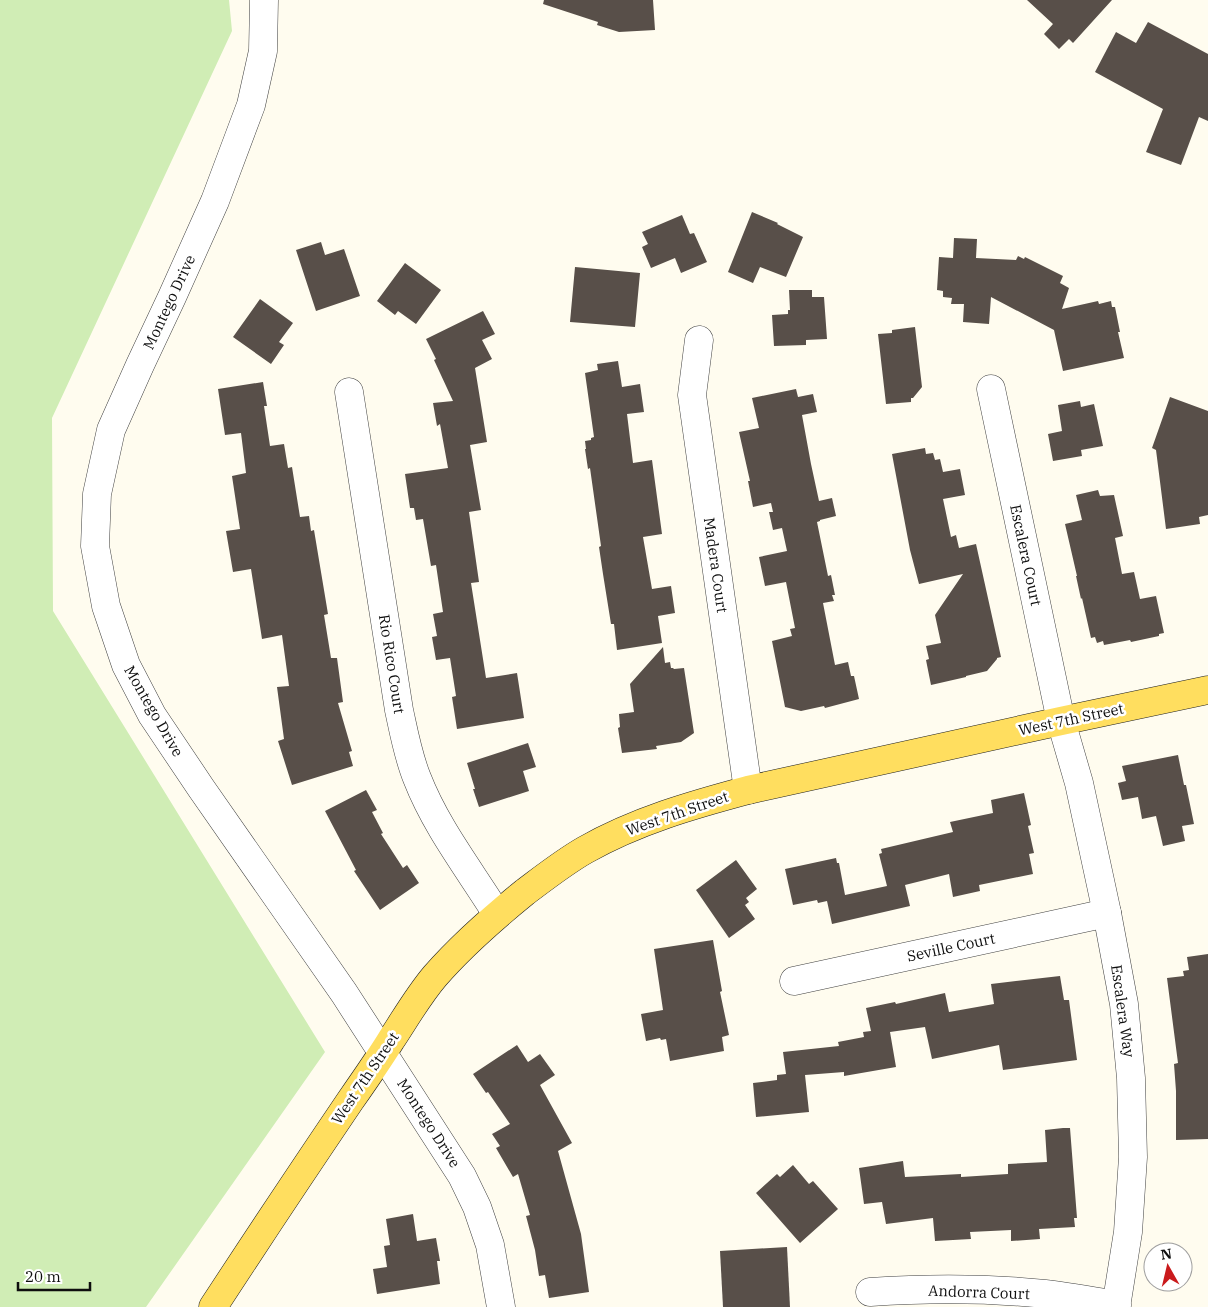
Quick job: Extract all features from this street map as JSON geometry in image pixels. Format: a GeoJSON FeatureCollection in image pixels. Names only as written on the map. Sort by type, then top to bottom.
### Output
{"type":"FeatureCollection","features":[{"type":"Feature","properties":{"kind":"main road","name":"West 7th Street"},"geometry":{"type":"LineString","coordinates":[[213,1307],[284,1198],[409,1012],[434,978],[459,950],[497,914],[555,869],[622,831],[704,802],[748,790],[1208,690]]}},
{"type":"Feature","properties":{"kind":"street","name":"Montego Drive"},"geometry":{"type":"LineString","coordinates":[[264,0],[263,51],[251,105],[214,201],[111,430],[97,494],[95,546],[106,606],[126,665],[152,714],[201,788],[344,993],[462,1176],[477,1207],[490,1245],[501,1307]]}},
{"type":"Feature","properties":{"kind":"street","name":"Madera Court"},"geometry":{"type":"LineString","coordinates":[[699,340],[692,395],[748,790]]}},
{"type":"Feature","properties":{"kind":"street","name":"Escalera Court"},"geometry":{"type":"LineString","coordinates":[[991,389],[1061,721]]}},
{"type":"Feature","properties":{"kind":"street","name":"Rio Rico Court"},"geometry":{"type":"LineString","coordinates":[[349,392],[406,744],[417,777],[431,809],[497,914]]}},
{"type":"Feature","properties":{"kind":"street","name":"Escalera Way"},"geometry":{"type":"LineString","coordinates":[[1061,721],[1079,783],[1124,1004],[1132,1088],[1133,1157],[1128,1232],[1117,1306]]}},
{"type":"Feature","properties":{"kind":"street","name":"Seville Court"},"geometry":{"type":"LineString","coordinates":[[794,981],[1107,913]]}},
{"type":"Feature","properties":{"kind":"street","name":"Andorra Court"},"geometry":{"type":"LineString","coordinates":[[870,1292],[973,1289],[1045,1294],[1117,1306]]}},
{"type":"Feature","properties":{"kind":"green space"},"geometry":{"type":"Polygon","coordinates":[[[0,0],[229,0],[232,31],[52,418],[53,611],[325,1052],[146,1307],[0,1307],[0,0]]]}},
{"type":"Feature","properties":{"kind":"building"},"geometry":{"type":"Polygon","coordinates":[[[544,0],[653,0],[655,30],[619,32],[597,25],[598,22],[543,4],[544,0]]]}},
{"type":"Feature","properties":{"kind":"building"},"geometry":{"type":"Polygon","coordinates":[[[1027,0],[1112,0],[1073,43],[1069,39],[1059,49],[1044,34],[1053,24],[1027,0]]]}},
{"type":"Feature","properties":{"kind":"building"},"geometry":{"type":"Polygon","coordinates":[[[1148,22],[1208,54],[1208,121],[1199,117],[1181,165],[1146,152],[1163,109],[1095,72],[1116,32],[1136,43],[1148,22]]]}},
{"type":"Feature","properties":{"kind":"building"},"geometry":{"type":"Polygon","coordinates":[[[752,212],[778,223],[803,237],[786,277],[760,267],[753,283],[728,272],[752,212]]]}},
{"type":"Feature","properties":{"kind":"building"},"geometry":{"type":"Polygon","coordinates":[[[682,215],[690,234],[694,233],[707,262],[681,273],[675,258],[651,268],[642,247],[648,244],[642,232],[682,215]]]}},
{"type":"Feature","properties":{"kind":"building"},"geometry":{"type":"Polygon","coordinates":[[[954,238],[977,239],[976,258],[1016,260],[1018,256],[1024,259],[1025,257],[1063,276],[1060,283],[1069,288],[1062,309],[1098,301],[1099,304],[1111,301],[1112,307],[1115,307],[1124,358],[1063,371],[1054,330],[991,297],[989,324],[963,322],[964,304],[951,304],[952,298],[943,297],[943,291],[937,290],[939,257],[953,258],[954,238]]]}},
{"type":"Feature","properties":{"kind":"building"},"geometry":{"type":"Polygon","coordinates":[[[321,242],[325,255],[344,249],[360,296],[316,311],[296,250],[321,242]]]}},
{"type":"Feature","properties":{"kind":"building"},"geometry":{"type":"Polygon","coordinates":[[[405,263],[441,290],[416,324],[398,311],[395,315],[377,301],[405,263]]]}},
{"type":"Feature","properties":{"kind":"building"},"geometry":{"type":"Polygon","coordinates":[[[575,267],[640,273],[635,327],[570,322],[575,267]]]}},
{"type":"Feature","properties":{"kind":"building"},"geometry":{"type":"Polygon","coordinates":[[[789,290],[812,290],[812,297],[824,297],[827,339],[806,340],[806,345],[774,346],[772,315],[788,314],[788,310],[790,310],[789,290]]]}},
{"type":"Feature","properties":{"kind":"building"},"geometry":{"type":"Polygon","coordinates":[[[260,299],[293,323],[279,342],[284,345],[271,364],[233,337],[260,299]]]}},
{"type":"Feature","properties":{"kind":"building"},"geometry":{"type":"Polygon","coordinates":[[[483,311],[495,334],[482,340],[492,359],[475,368],[487,442],[470,445],[481,510],[469,512],[479,582],[471,583],[486,678],[517,673],[524,718],[457,729],[452,697],[456,696],[450,658],[436,660],[432,637],[437,636],[433,614],[443,612],[436,565],[431,566],[423,519],[416,520],[414,508],[410,508],[405,474],[448,468],[440,424],[437,426],[433,403],[453,401],[426,339],[483,311]]]}},
{"type":"Feature","properties":{"kind":"building"},"geometry":{"type":"Polygon","coordinates":[[[915,327],[922,387],[911,398],[911,402],[886,404],[878,334],[892,333],[892,330],[915,327]]]}},
{"type":"Feature","properties":{"kind":"building"},"geometry":{"type":"Polygon","coordinates":[[[618,361],[622,387],[640,384],[644,412],[627,414],[633,463],[652,460],[662,534],[643,537],[652,589],[671,586],[675,613],[658,616],[662,643],[617,650],[614,624],[611,624],[603,574],[590,468],[588,469],[585,449],[585,441],[591,440],[594,437],[585,373],[598,370],[597,364],[618,361]]]}},
{"type":"Feature","properties":{"kind":"building"},"geometry":{"type":"Polygon","coordinates":[[[263,382],[267,406],[264,406],[270,446],[284,444],[288,468],[292,467],[300,517],[309,516],[311,531],[314,530],[328,614],[324,615],[331,658],[337,658],[343,702],[338,703],[352,751],[349,752],[353,766],[292,785],[278,741],[284,739],[277,687],[289,686],[282,635],[262,639],[251,569],[233,572],[226,531],[240,529],[232,476],[246,473],[241,433],[225,435],[218,389],[263,382]]]}},
{"type":"Feature","properties":{"kind":"building"},"geometry":{"type":"Polygon","coordinates":[[[796,389],[798,397],[813,394],[817,412],[802,415],[811,464],[819,501],[832,498],[836,516],[817,522],[828,576],[831,575],[835,595],[832,595],[834,601],[823,603],[835,665],[848,662],[851,676],[854,676],[859,699],[825,708],[824,706],[801,711],[785,707],[772,641],[792,636],[790,629],[795,628],[786,582],[765,586],[759,557],[787,551],[782,528],[773,530],[769,512],[773,512],[771,503],[753,507],[748,481],[750,481],[739,432],[759,428],[752,398],[796,389]]]}},
{"type":"Feature","properties":{"kind":"building"},"geometry":{"type":"Polygon","coordinates":[[[1170,397],[1208,411],[1208,515],[1199,517],[1200,524],[1166,529],[1156,450],[1152,448],[1170,397]]]}},
{"type":"Feature","properties":{"kind":"building"},"geometry":{"type":"Polygon","coordinates":[[[1080,401],[1081,407],[1094,404],[1103,446],[1081,450],[1082,456],[1053,461],[1048,434],[1062,431],[1058,405],[1080,401]]]}},
{"type":"Feature","properties":{"kind":"building"},"geometry":{"type":"Polygon","coordinates":[[[925,448],[926,454],[933,453],[935,460],[940,459],[943,472],[960,469],[965,495],[943,499],[951,537],[956,535],[959,548],[976,544],[1001,657],[997,658],[987,671],[931,685],[926,660],[929,659],[926,646],[941,643],[935,615],[963,574],[919,584],[910,550],[892,454],[925,448]]]}},
{"type":"Feature","properties":{"kind":"building"},"geometry":{"type":"Polygon","coordinates":[[[1098,490],[1100,496],[1114,495],[1123,536],[1115,538],[1122,574],[1134,572],[1140,599],[1156,596],[1164,633],[1159,634],[1159,636],[1104,645],[1103,641],[1097,643],[1095,637],[1091,638],[1065,524],[1082,520],[1076,495],[1098,490]]]}},
{"type":"Feature","properties":{"kind":"building"},"geometry":{"type":"Polygon","coordinates":[[[663,647],[665,663],[670,662],[671,668],[674,669],[684,668],[694,733],[681,742],[656,746],[657,749],[622,753],[618,728],[620,727],[619,714],[634,712],[630,684],[663,647]]]}},
{"type":"Feature","properties":{"kind":"building"},"geometry":{"type":"Polygon","coordinates":[[[528,743],[536,767],[523,771],[529,791],[479,807],[467,763],[528,743]]]}},
{"type":"Feature","properties":{"kind":"building"},"geometry":{"type":"Polygon","coordinates":[[[1178,755],[1194,824],[1182,826],[1185,841],[1163,846],[1156,816],[1142,819],[1138,797],[1122,800],[1118,783],[1126,781],[1122,766],[1178,755]]]}},
{"type":"Feature","properties":{"kind":"building"},"geometry":{"type":"Polygon","coordinates":[[[366,790],[377,810],[372,812],[383,833],[381,834],[403,868],[407,865],[419,883],[380,910],[354,871],[356,870],[325,811],[366,790]]]}},
{"type":"Feature","properties":{"kind":"building"},"geometry":{"type":"Polygon","coordinates":[[[1024,793],[1031,825],[1028,826],[1034,853],[1029,854],[1033,874],[979,885],[980,891],[953,897],[949,874],[905,885],[910,906],[832,924],[827,901],[818,903],[817,900],[793,905],[785,869],[836,858],[837,863],[839,863],[845,895],[887,886],[879,854],[882,853],[881,849],[953,832],[950,822],[993,813],[991,800],[1024,793]]]}},
{"type":"Feature","properties":{"kind":"building"},"geometry":{"type":"Polygon","coordinates":[[[736,860],[757,889],[746,898],[749,902],[745,905],[755,919],[729,938],[696,890],[736,860]]]}},
{"type":"Feature","properties":{"kind":"building"},"geometry":{"type":"Polygon","coordinates":[[[713,940],[722,991],[720,992],[729,1035],[722,1037],[724,1051],[670,1061],[666,1039],[661,1040],[660,1038],[646,1041],[641,1014],[663,1010],[654,949],[713,940]]]}},
{"type":"Feature","properties":{"kind":"building"},"geometry":{"type":"Polygon","coordinates":[[[1208,954],[1208,1139],[1176,1140],[1174,1064],[1178,1063],[1167,978],[1184,976],[1183,971],[1189,970],[1187,957],[1208,954]]]}},
{"type":"Feature","properties":{"kind":"building"},"geometry":{"type":"Polygon","coordinates":[[[1060,976],[1064,1000],[1069,1000],[1077,1060],[1003,1070],[999,1045],[932,1059],[925,1027],[890,1032],[896,1067],[844,1076],[844,1072],[805,1075],[809,1112],[756,1117],[753,1083],[777,1080],[777,1075],[786,1074],[783,1052],[839,1046],[838,1042],[864,1037],[863,1032],[871,1031],[866,1008],[895,1002],[896,1004],[945,993],[949,1012],[994,1004],[991,984],[1060,976]]]}},
{"type":"Feature","properties":{"kind":"building"},"geometry":{"type":"Polygon","coordinates":[[[517,1045],[528,1062],[540,1054],[555,1075],[540,1085],[572,1143],[558,1151],[581,1234],[589,1292],[549,1298],[545,1275],[539,1276],[535,1250],[526,1216],[530,1215],[518,1174],[513,1177],[496,1148],[500,1146],[492,1134],[510,1124],[473,1074],[517,1045]]]}},
{"type":"Feature","properties":{"kind":"building"},"geometry":{"type":"Polygon","coordinates":[[[1070,1128],[1077,1218],[1074,1218],[1075,1227],[1039,1229],[1040,1239],[1011,1241],[1011,1230],[970,1232],[971,1239],[935,1241],[933,1218],[886,1224],[882,1202],[864,1204],[859,1168],[903,1161],[905,1177],[961,1174],[961,1177],[1008,1174],[1008,1164],[1047,1162],[1045,1130],[1070,1128]]]}},
{"type":"Feature","properties":{"kind":"building"},"geometry":{"type":"Polygon","coordinates":[[[793,1165],[809,1184],[813,1181],[838,1209],[800,1243],[756,1193],[777,1174],[780,1177],[793,1165]]]}},
{"type":"Feature","properties":{"kind":"building"},"geometry":{"type":"Polygon","coordinates":[[[413,1214],[417,1241],[436,1238],[440,1261],[437,1261],[440,1284],[377,1294],[373,1269],[387,1267],[384,1246],[390,1245],[386,1219],[413,1214]]]}},
{"type":"Feature","properties":{"kind":"building"},"geometry":{"type":"Polygon","coordinates":[[[787,1247],[790,1307],[723,1307],[720,1251],[787,1247]]]}}]}
